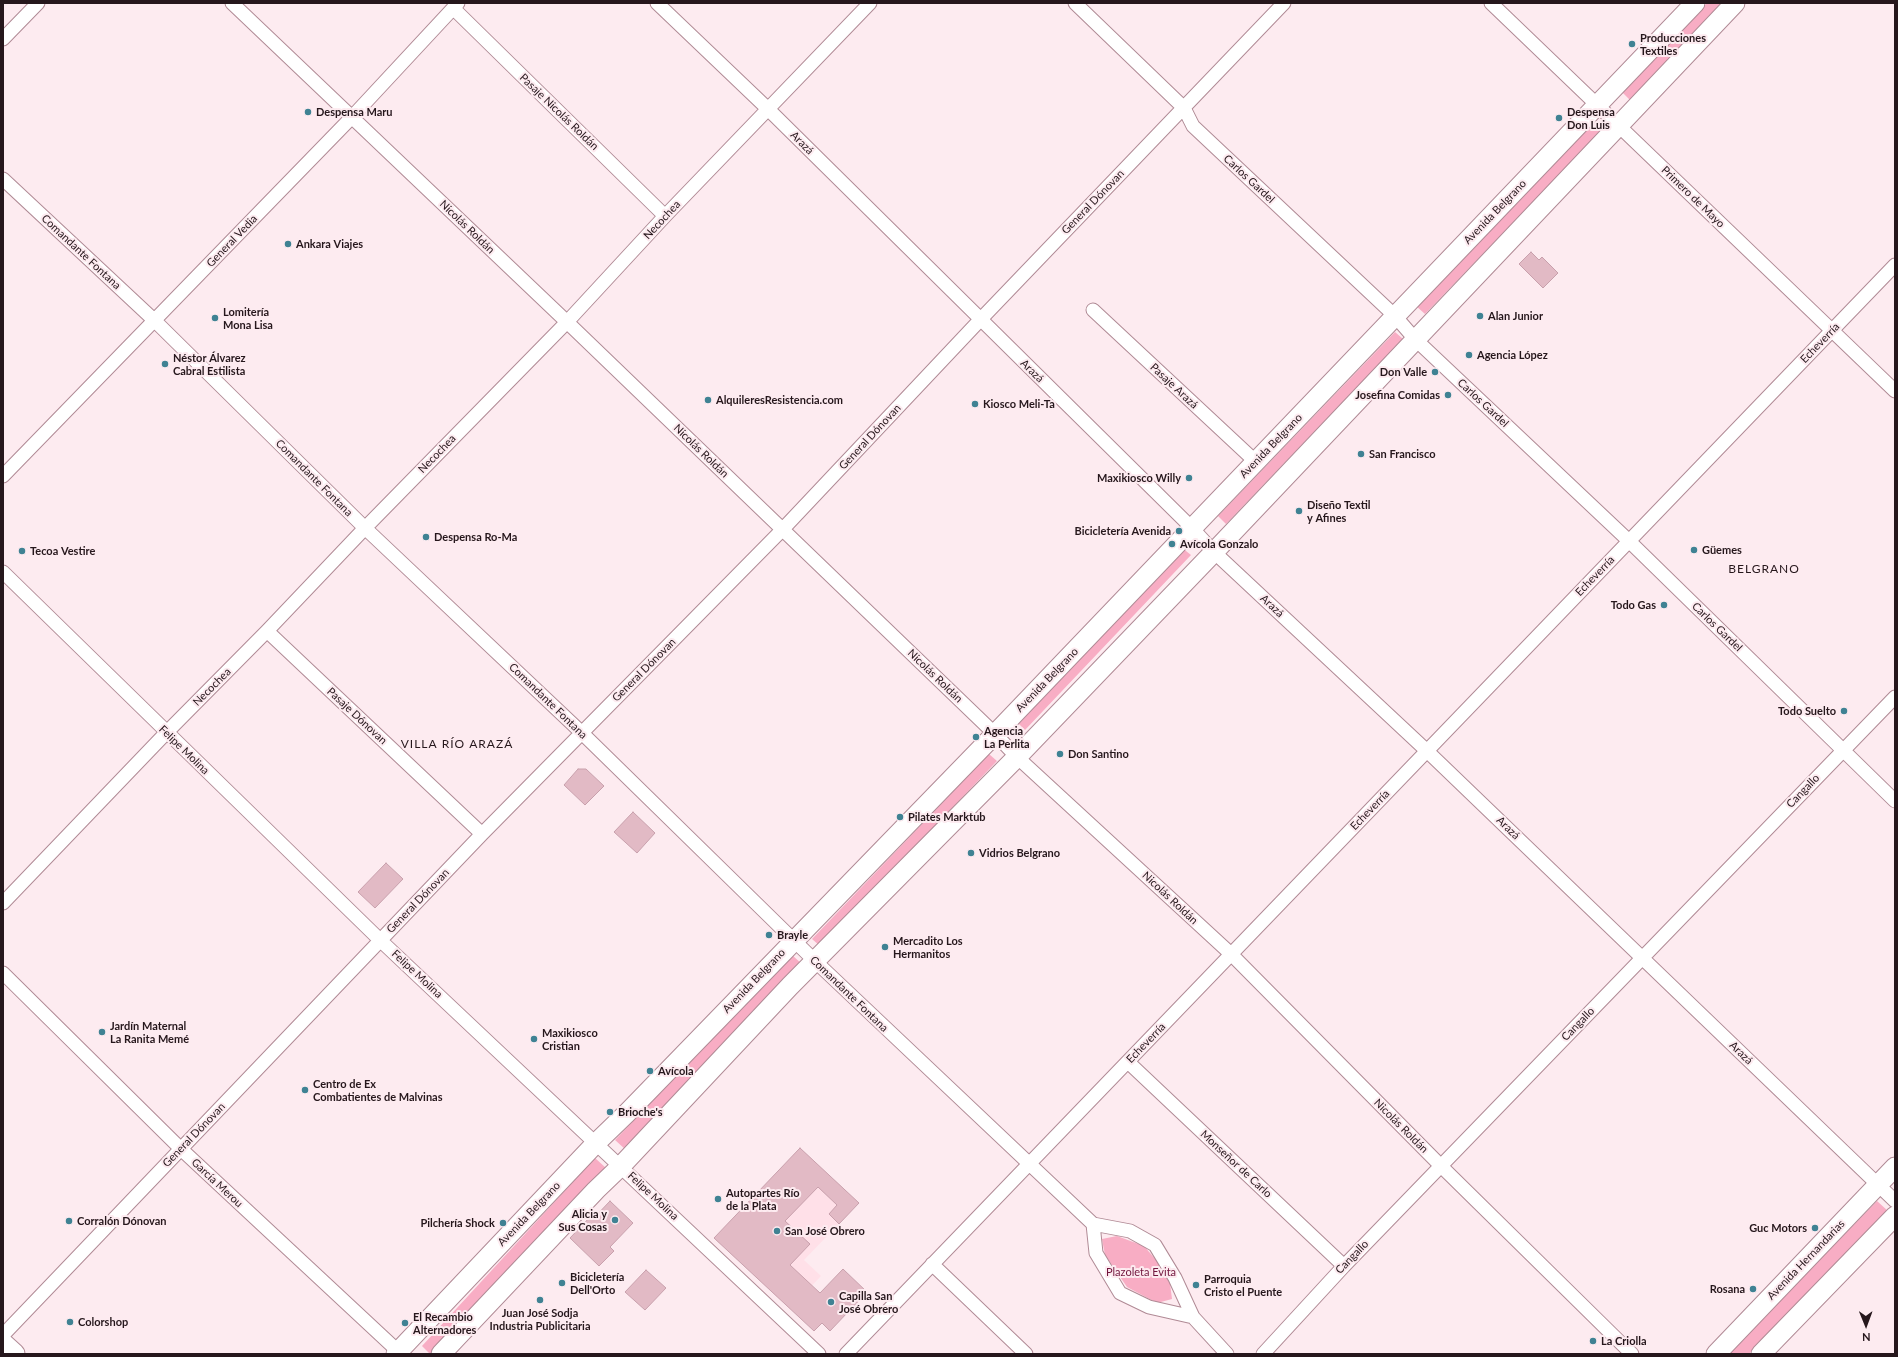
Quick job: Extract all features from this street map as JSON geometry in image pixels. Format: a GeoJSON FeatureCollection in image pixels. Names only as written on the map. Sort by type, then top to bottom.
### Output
{"type":"FeatureCollection","features":[{"type":"Feature","properties":{"kind":"main road","name":"Avenida Belgrano"},"geometry":{"type":"LineString","coordinates":[[399,1353],[596,1143],[627,1113],[995,734],[1695,3]]}},
{"type":"Feature","properties":{"kind":"main road"},"geometry":{"type":"LineString","coordinates":[[440,1354],[816,962],[1017,757],[1214,552],[1735,3]]}},
{"type":"Feature","properties":{"kind":"main road","name":"Avenida Hernandarias"},"geometry":{"type":"LineString","coordinates":[[1716,1354],[1895,1167]]}},
{"type":"Feature","properties":{"kind":"main road"},"geometry":{"type":"LineString","coordinates":[[1760,1354],[1895,1216]]}},
{"type":"Feature","properties":{"kind":"main road"},"geometry":{"type":"LineString","coordinates":[[3,1344],[14,1354]]}},
{"type":"Feature","properties":{"kind":"street"},"geometry":{"type":"LineString","coordinates":[[3,39],[38,3]]}},
{"type":"Feature","properties":{"kind":"street","name":"Nicolás Roldán"},"geometry":{"type":"LineString","coordinates":[[232,3],[567,322],[995,734],[1017,757],[1231,954],[1441,1166],[1632,1354]]}},
{"type":"Feature","properties":{"kind":"street","name":"Arazá"},"geometry":{"type":"LineString","coordinates":[[657,3],[768,109],[1192,528],[1214,552],[1427,751],[1643,957],[1895,1201]]}},
{"type":"Feature","properties":{"kind":"street","name":"Necochea"},"geometry":{"type":"LineString","coordinates":[[3,903],[365,528],[567,322],[665,216],[870,3]]}},
{"type":"Feature","properties":{"kind":"street","name":"Carlos Gardel"},"geometry":{"type":"LineString","coordinates":[[1075,3],[1184,108],[1193,126],[1395,316],[1415,339],[1629,541],[1895,800]]}},
{"type":"Feature","properties":{"kind":"street","name":"General Dónovan"},"geometry":{"type":"LineString","coordinates":[[3,1335],[482,834],[782,530],[980,320],[1284,3]]}},
{"type":"Feature","properties":{"kind":"street","name":"Primero de Mayo"},"geometry":{"type":"LineString","coordinates":[[1491,3],[1895,391]]}},
{"type":"Feature","properties":{"kind":"street","name":"General Vedia"},"geometry":{"type":"LineString","coordinates":[[3,476],[352,117],[455,5]]}},
{"type":"Feature","properties":{"kind":"street","name":"Pasaje Nicolás Roldán"},"geometry":{"type":"LineString","coordinates":[[455,5],[665,216]]}},
{"type":"Feature","properties":{"kind":"street","name":"Comandante Fontana"},"geometry":{"type":"LineString","coordinates":[[3,179],[155,321],[365,528],[582,733],[816,962],[1092,1224]]}},
{"type":"Feature","properties":{"kind":"street","name":"Echeverría"},"geometry":{"type":"LineString","coordinates":[[846,1354],[1895,265]]}},
{"type":"Feature","properties":{"kind":"street","name":"Pasaje Arazá"},"geometry":{"type":"LineString","coordinates":[[1092,310],[1256,462]]}},
{"type":"Feature","properties":{"kind":"street","name":"Felipe Molina"},"geometry":{"type":"LineString","coordinates":[[3,572],[166,733],[380,940],[819,1354]]}},
{"type":"Feature","properties":{"kind":"street","name":"Pasaje Dónovan"},"geometry":{"type":"LineString","coordinates":[[267,631],[482,834]]}},
{"type":"Feature","properties":{"kind":"street","name":"Cangallo"},"geometry":{"type":"LineString","coordinates":[[1263,1354],[1344,1266],[1842,750],[1895,697]]}},
{"type":"Feature","properties":{"kind":"street","name":"García Merou"},"geometry":{"type":"LineString","coordinates":[[3,973],[181,1149],[399,1353]]}},
{"type":"Feature","properties":{"kind":"street","name":"Monseñor de Carlo"},"geometry":{"type":"LineString","coordinates":[[1128,1062],[1344,1266]]}},
{"type":"Feature","properties":{"kind":"street"},"geometry":{"type":"LineString","coordinates":[[1193,1317],[1150,1307],[1120,1293],[1096,1253],[1092,1224],[1130,1231],[1155,1245],[1175,1278],[1193,1317],[1227,1354]]}},
{"type":"Feature","properties":{"kind":"street"},"geometry":{"type":"LineString","coordinates":[[932,1264],[1026,1354]]}},
{"type":"Feature","properties":{"kind":"shaded area","name":"San José Obrero"},"geometry":{"type":"Polygon","coordinates":[[[800,1148],[859,1203],[804,1260],[821,1276],[790,1309],[714,1238],[800,1148]]]}},
{"type":"Feature","properties":{"kind":"green space"},"geometry":{"type":"Polygon","coordinates":[[[1707,3],[1725,3],[1631,101],[1622,92],[1707,3]]]}},
{"type":"Feature","properties":{"kind":"green space"},"geometry":{"type":"Polygon","coordinates":[[[1593,122],[1602,130],[1425,314],[1416,306],[1593,122]]]}},
{"type":"Feature","properties":{"kind":"green space"},"geometry":{"type":"Polygon","coordinates":[[[1395,332],[1403,339],[1226,524],[1218,516],[1395,332]]]}},
{"type":"Feature","properties":{"kind":"green space"},"geometry":{"type":"Polygon","coordinates":[[[1181,547],[1191,555],[1025,730],[1015,720],[1181,547]]]}},
{"type":"Feature","properties":{"kind":"green space"},"geometry":{"type":"Polygon","coordinates":[[[989,754],[997,761],[820,946],[812,939],[989,754]]]}},
{"type":"Feature","properties":{"kind":"green space"},"geometry":{"type":"Polygon","coordinates":[[[792,955],[803,965],[626,1150],[615,1140],[792,955]]]}},
{"type":"Feature","properties":{"kind":"green space"},"geometry":{"type":"Polygon","coordinates":[[[595,1158],[606,1168],[430,1354],[422,1346],[595,1158]]]}},
{"type":"Feature","properties":{"kind":"green space"},"geometry":{"type":"Polygon","coordinates":[[[1877,1201],[1888,1211],[1749,1354],[1728,1354],[1877,1201]]]}},
{"type":"Feature","properties":{"kind":"green space","name":"Plazoleta Evita"},"geometry":{"type":"Polygon","coordinates":[[[1117,1236],[1144,1246],[1169,1275],[1172,1299],[1157,1303],[1127,1287],[1105,1255],[1102,1239],[1117,1236]]]}},
{"type":"Feature","properties":{"kind":"building"},"geometry":{"type":"Polygon","coordinates":[[[1531,252],[1539,260],[1542,257],[1558,273],[1543,288],[1519,264],[1531,252]]]}},
{"type":"Feature","properties":{"kind":"building"},"geometry":{"type":"Polygon","coordinates":[[[578,769],[586,769],[604,786],[585,805],[564,785],[578,769]]]}},
{"type":"Feature","properties":{"kind":"building"},"geometry":{"type":"Polygon","coordinates":[[[633,812],[655,833],[637,853],[614,832],[633,812]]]}},
{"type":"Feature","properties":{"kind":"building"},"geometry":{"type":"Polygon","coordinates":[[[386,863],[403,879],[375,908],[358,892],[386,863]]]}},
{"type":"Feature","properties":{"kind":"building","name":"San José Obrero"},"geometry":{"type":"Polygon","coordinates":[[[800,1148],[859,1203],[839,1224],[829,1214],[837,1205],[818,1187],[785,1221],[810,1244],[790,1265],[820,1293],[843,1269],[867,1292],[830,1331],[822,1323],[814,1331],[714,1238],[800,1148]]]}},
{"type":"Feature","properties":{"kind":"building"},"geometry":{"type":"Polygon","coordinates":[[[610,1201],[633,1223],[610,1247],[614,1251],[599,1266],[570,1238],[591,1216],[593,1219],[610,1201]]]}},
{"type":"Feature","properties":{"kind":"building"},"geometry":{"type":"Polygon","coordinates":[[[646,1270],[666,1288],[645,1310],[625,1292],[646,1270]]]}},
{"type":"Feature","properties":{"kind":"place","name":"Producciones Textiles"},"geometry":{"type":"Point","coordinates":[1632,44]}},
{"type":"Feature","properties":{"kind":"place","name":"Despensa Maru"},"geometry":{"type":"Point","coordinates":[308,112]}},
{"type":"Feature","properties":{"kind":"place","name":"Despensa Don Luis"},"geometry":{"type":"Point","coordinates":[1559,118]}},
{"type":"Feature","properties":{"kind":"place","name":"Ankara Viajes"},"geometry":{"type":"Point","coordinates":[288,244]}},
{"type":"Feature","properties":{"kind":"place","name":"Alan Junior"},"geometry":{"type":"Point","coordinates":[1480,316]}},
{"type":"Feature","properties":{"kind":"place","name":"Lomitería Mona Lisa"},"geometry":{"type":"Point","coordinates":[215,318]}},
{"type":"Feature","properties":{"kind":"place","name":"Agencia López"},"geometry":{"type":"Point","coordinates":[1469,355]}},
{"type":"Feature","properties":{"kind":"place","name":"Néstor Álvarez Cabral Estilista"},"geometry":{"type":"Point","coordinates":[165,364]}},
{"type":"Feature","properties":{"kind":"place","name":"Don Valle"},"geometry":{"type":"Point","coordinates":[1435,372]}},
{"type":"Feature","properties":{"kind":"place","name":"Josefina Comidas"},"geometry":{"type":"Point","coordinates":[1448,395]}},
{"type":"Feature","properties":{"kind":"place","name":"AlquileresResistencia.com"},"geometry":{"type":"Point","coordinates":[708,400]}},
{"type":"Feature","properties":{"kind":"place","name":"Kiosco Meli-Ta"},"geometry":{"type":"Point","coordinates":[975,404]}},
{"type":"Feature","properties":{"kind":"place","name":"San Francisco"},"geometry":{"type":"Point","coordinates":[1361,454]}},
{"type":"Feature","properties":{"kind":"place","name":"Maxikiosco Willy"},"geometry":{"type":"Point","coordinates":[1189,478]}},
{"type":"Feature","properties":{"kind":"place","name":"Diseño Textil y Afines"},"geometry":{"type":"Point","coordinates":[1299,511]}},
{"type":"Feature","properties":{"kind":"place","name":"Bicicletería Avenida"},"geometry":{"type":"Point","coordinates":[1179,531]}},
{"type":"Feature","properties":{"kind":"place","name":"Despensa Ro-Ma"},"geometry":{"type":"Point","coordinates":[426,537]}},
{"type":"Feature","properties":{"kind":"place","name":"Avícola Gonzalo"},"geometry":{"type":"Point","coordinates":[1172,544]}},
{"type":"Feature","properties":{"kind":"place","name":"Güemes"},"geometry":{"type":"Point","coordinates":[1694,550]}},
{"type":"Feature","properties":{"kind":"place","name":"Tecoa Vestire"},"geometry":{"type":"Point","coordinates":[22,551]}},
{"type":"Feature","properties":{"kind":"place","name":"Todo Gas"},"geometry":{"type":"Point","coordinates":[1664,605]}},
{"type":"Feature","properties":{"kind":"place","name":"Todo Suelto"},"geometry":{"type":"Point","coordinates":[1844,711]}},
{"type":"Feature","properties":{"kind":"place","name":"Agencia La Perlita"},"geometry":{"type":"Point","coordinates":[976,737]}},
{"type":"Feature","properties":{"kind":"place","name":"Don Santino"},"geometry":{"type":"Point","coordinates":[1060,754]}},
{"type":"Feature","properties":{"kind":"place","name":"Pilates Marktub"},"geometry":{"type":"Point","coordinates":[900,817]}},
{"type":"Feature","properties":{"kind":"place","name":"Vidrios Belgrano"},"geometry":{"type":"Point","coordinates":[971,853]}},
{"type":"Feature","properties":{"kind":"place","name":"Brayle"},"geometry":{"type":"Point","coordinates":[769,935]}},
{"type":"Feature","properties":{"kind":"place","name":"Mercadito Los Hermanitos"},"geometry":{"type":"Point","coordinates":[885,947]}},
{"type":"Feature","properties":{"kind":"place","name":"Jardín Maternal La Ranita Memé"},"geometry":{"type":"Point","coordinates":[102,1032]}},
{"type":"Feature","properties":{"kind":"place","name":"Maxikiosco Cristian"},"geometry":{"type":"Point","coordinates":[534,1039]}},
{"type":"Feature","properties":{"kind":"place","name":"Avícola"},"geometry":{"type":"Point","coordinates":[650,1071]}},
{"type":"Feature","properties":{"kind":"place","name":"Centro de Ex Combatientes de Malvinas"},"geometry":{"type":"Point","coordinates":[305,1090]}},
{"type":"Feature","properties":{"kind":"place","name":"Brioche's"},"geometry":{"type":"Point","coordinates":[610,1112]}},
{"type":"Feature","properties":{"kind":"place","name":"Autopartes Río de la Plata"},"geometry":{"type":"Point","coordinates":[718,1199]}},
{"type":"Feature","properties":{"kind":"place","name":"Alicia y Sus Cosas"},"geometry":{"type":"Point","coordinates":[615,1220]}},
{"type":"Feature","properties":{"kind":"place","name":"Corralón Dónovan"},"geometry":{"type":"Point","coordinates":[69,1221]}},
{"type":"Feature","properties":{"kind":"place","name":"Pilchería Shock"},"geometry":{"type":"Point","coordinates":[503,1223]}},
{"type":"Feature","properties":{"kind":"place","name":"Guc Motors"},"geometry":{"type":"Point","coordinates":[1815,1228]}},
{"type":"Feature","properties":{"kind":"place","name":"San José Obrero"},"geometry":{"type":"Point","coordinates":[777,1231]}},
{"type":"Feature","properties":{"kind":"place","name":"Bicicletería Dell'Orto"},"geometry":{"type":"Point","coordinates":[562,1283]}},
{"type":"Feature","properties":{"kind":"place","name":"Parroquia Cristo el Puente"},"geometry":{"type":"Point","coordinates":[1196,1285]}},
{"type":"Feature","properties":{"kind":"place","name":"Rosana"},"geometry":{"type":"Point","coordinates":[1753,1289]}},
{"type":"Feature","properties":{"kind":"place","name":"Juan José Sodja Industria Publicitaria"},"geometry":{"type":"Point","coordinates":[540,1300]}},
{"type":"Feature","properties":{"kind":"place","name":"Capilla San José Obrero"},"geometry":{"type":"Point","coordinates":[831,1302]}},
{"type":"Feature","properties":{"kind":"place","name":"Colorshop"},"geometry":{"type":"Point","coordinates":[70,1322]}},
{"type":"Feature","properties":{"kind":"place","name":"El Recambio Alternadores"},"geometry":{"type":"Point","coordinates":[405,1323]}},
{"type":"Feature","properties":{"kind":"place","name":"La Criolla"},"geometry":{"type":"Point","coordinates":[1593,1341]}},
{"type":"Feature","properties":{"kind":"district","name":"BELGRANO"},"geometry":{"type":"Point","coordinates":[1764,569]}},
{"type":"Feature","properties":{"kind":"district","name":"VILLA RÍO ARAZÁ"},"geometry":{"type":"Point","coordinates":[457,744]}}]}
